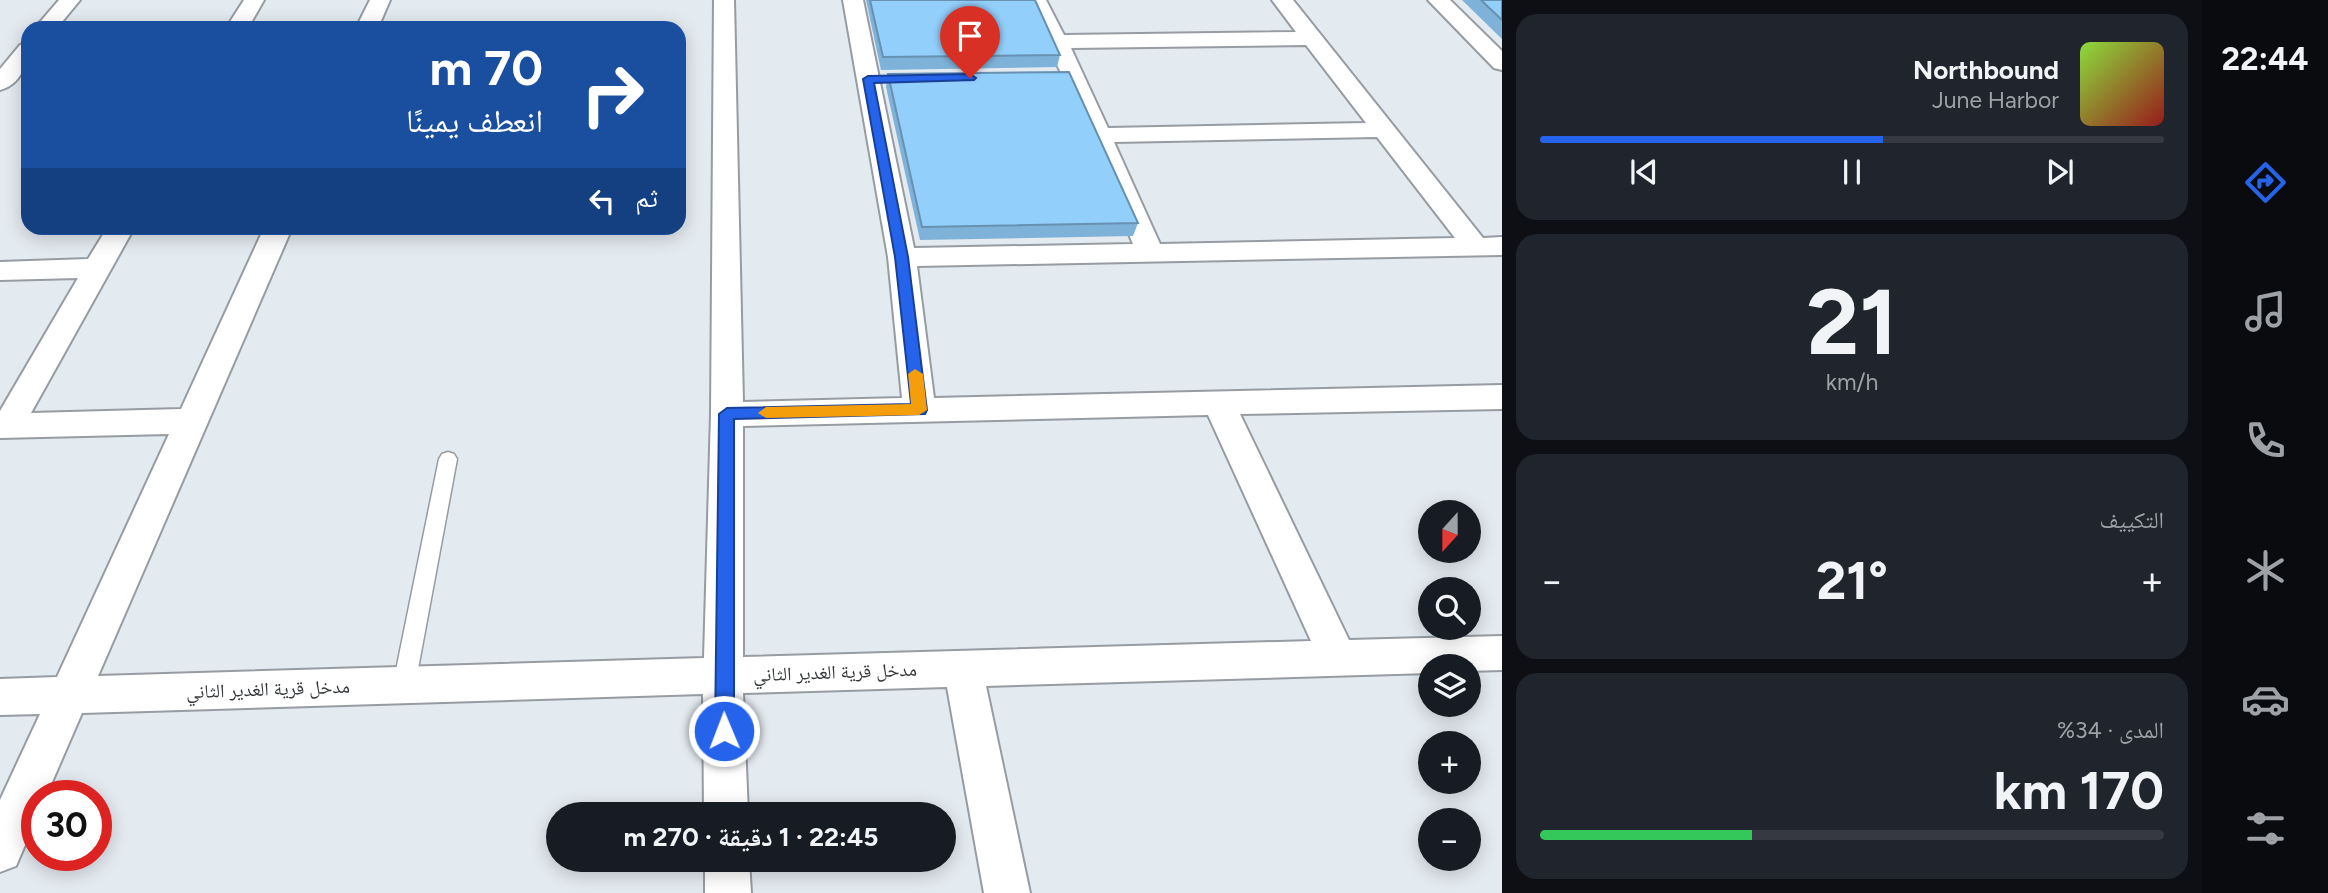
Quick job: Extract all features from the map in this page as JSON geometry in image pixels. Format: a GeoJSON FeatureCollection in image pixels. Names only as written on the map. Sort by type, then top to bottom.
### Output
{"type":"FeatureCollection","features":[{"type":"Feature","properties":{"kind":"street"},"geometry":{"type":"LineString","coordinates":[[52,21],[70,0]]}},
{"type":"Feature","properties":{"kind":"street"},"geometry":{"type":"LineString","coordinates":[[240,21],[254,0]]}},
{"type":"Feature","properties":{"kind":"street"},"geometry":{"type":"LineString","coordinates":[[370,21],[380,0]]}},
{"type":"Feature","properties":{"kind":"street"},"geometry":{"type":"LineString","coordinates":[[724,0],[727,414],[723,676],[726,802]]}},
{"type":"Feature","properties":{"kind":"street"},"geometry":{"type":"LineString","coordinates":[[853,0],[902,257],[919,410]]}},
{"type":"Feature","properties":{"kind":"street"},"geometry":{"type":"LineString","coordinates":[[1036,0],[1073,75],[1150,252]]}},
{"type":"Feature","properties":{"kind":"street"},"geometry":{"type":"LineString","coordinates":[[1282,0],[1385,130],[1489,247]]}},
{"type":"Feature","properties":{"kind":"street"},"geometry":{"type":"LineString","coordinates":[[1438,0],[1502,63]]}},
{"type":"Feature","properties":{"kind":"street"},"geometry":{"type":"LineString","coordinates":[[1055,42],[1312,38]]}},
{"type":"Feature","properties":{"kind":"street"},"geometry":{"type":"LineString","coordinates":[[6,89],[17,55]]}},
{"type":"Feature","properties":{"kind":"street"},"geometry":{"type":"LineString","coordinates":[[1045,76],[1073,75]]}},
{"type":"Feature","properties":{"kind":"street"},"geometry":{"type":"LineString","coordinates":[[868,79],[896,79]]}},
{"type":"Feature","properties":{"kind":"street"},"geometry":{"type":"LineString","coordinates":[[1099,135],[1385,130]]}},
{"type":"Feature","properties":{"kind":"street"},"geometry":{"type":"LineString","coordinates":[[4,426],[116,235]]}},
{"type":"Feature","properties":{"kind":"street"},"geometry":{"type":"LineString","coordinates":[[0,850],[275,235]]}},
{"type":"Feature","properties":{"kind":"street"},"geometry":{"type":"LineString","coordinates":[[902,257],[1489,247]]}},
{"type":"Feature","properties":{"kind":"street"},"geometry":{"type":"LineString","coordinates":[[0,271],[97,268]]}},
{"type":"Feature","properties":{"kind":"street"},"geometry":{"type":"LineString","coordinates":[[727,414],[1502,397]]}},
{"type":"Feature","properties":{"kind":"street"},"geometry":{"type":"LineString","coordinates":[[1219,403],[1338,658]]}},
{"type":"Feature","properties":{"kind":"street"},"geometry":{"type":"LineString","coordinates":[[4,426],[191,421]]}},
{"type":"Feature","properties":{"kind":"street","name":"مدخل قرية الغدير الثاني"},"geometry":{"type":"LineString","coordinates":[[0,696],[1502,653]]}},
{"type":"Feature","properties":{"kind":"street"},"geometry":{"type":"LineString","coordinates":[[963,668],[1007,893]]}},
{"type":"Feature","properties":{"kind":"street"},"geometry":{"type":"LineString","coordinates":[[727,872],[728,893]]}},
{"type":"Feature","properties":{"kind":"lane"},"geometry":{"type":"LineString","coordinates":[[404,685],[448,459]]}},
{"type":"Feature","properties":{"kind":"building"},"geometry":{"type":"Polygon","coordinates":[[[870,0],[1035,0],[1060,55],[883,57],[870,0]]]}},
{"type":"Feature","properties":{"kind":"building"},"geometry":{"type":"Polygon","coordinates":[[[1481,0],[1502,0],[1502,20],[1481,0]]]}},
{"type":"Feature","properties":{"kind":"building"},"geometry":{"type":"Polygon","coordinates":[[[1069,72],[1138,223],[922,227],[888,74],[1069,72]]]}},
{"type":"Feature","properties":{"kind":"slow traffic"},"geometry":{"type":"LineString","coordinates":[[766,413],[919,410],[915,374]]}},
{"type":"Feature","properties":{"kind":"route"},"geometry":{"type":"LineString","coordinates":[[724,731],[727,414],[919,410],[902,257],[868,79],[970,78]]}}]}
